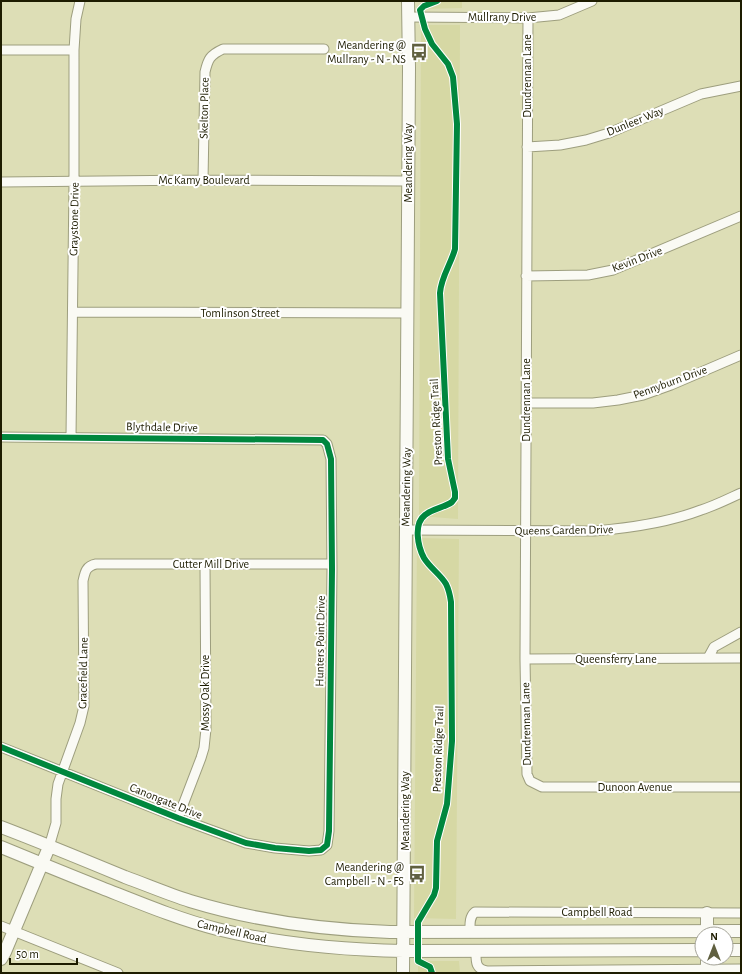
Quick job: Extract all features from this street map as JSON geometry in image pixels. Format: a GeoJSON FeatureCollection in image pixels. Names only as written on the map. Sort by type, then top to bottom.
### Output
{"type":"FeatureCollection","features":[{"type":"Feature","properties":{"kind":"main road","name":"Meandering Way"},"geometry":{"type":"LineString","coordinates":[[403,973],[405,530],[408,313],[408,1]]}},
{"type":"Feature","properties":{"kind":"main road","name":"Campbell Road"},"geometry":{"type":"LineString","coordinates":[[1,827],[160,891],[222,910],[304,926],[353,931],[404,932],[694,933]]}},
{"type":"Feature","properties":{"kind":"main road","name":"Campbell Road"},"geometry":{"type":"LineString","coordinates":[[1,847],[175,916],[216,928],[260,938],[308,946],[404,952],[694,950]]}},
{"type":"Feature","properties":{"kind":"main road","name":"Gracefield Lane"},"geometry":{"type":"LineString","coordinates":[[1,959],[49,847]]}},
{"type":"Feature","properties":{"kind":"main road"},"geometry":{"type":"LineString","coordinates":[[707,913],[707,926]]}},
{"type":"Feature","properties":{"kind":"street","name":"Graystone Drive"},"geometry":{"type":"LineString","coordinates":[[72,437],[74,50],[76,19],[80,1]]}},
{"type":"Feature","properties":{"kind":"street","name":"Mullrany Drive"},"geometry":{"type":"LineString","coordinates":[[408,17],[545,17],[559,15],[592,1]]}},
{"type":"Feature","properties":{"kind":"street","name":"Dundrennan Lane"},"geometry":{"type":"LineString","coordinates":[[528,18],[525,659],[526,765],[527,774],[530,781]]}},
{"type":"Feature","properties":{"kind":"street","name":"Skelton Place"},"geometry":{"type":"LineString","coordinates":[[203,180],[205,72],[208,60],[215,53],[223,49],[324,49]]}},
{"type":"Feature","properties":{"kind":"street"},"geometry":{"type":"LineString","coordinates":[[1,50],[74,50]]}},
{"type":"Feature","properties":{"kind":"street","name":"Dunleer Way"},"geometry":{"type":"LineString","coordinates":[[527,147],[560,145],[586,140],[610,133],[701,94],[741,86]]}},
{"type":"Feature","properties":{"kind":"street","name":"Mc Kamy Boulevard"},"geometry":{"type":"LineString","coordinates":[[1,182],[203,180],[408,181]]}},
{"type":"Feature","properties":{"kind":"street","name":"Kevin Drive"},"geometry":{"type":"LineString","coordinates":[[526,276],[588,275],[613,270],[741,216]]}},
{"type":"Feature","properties":{"kind":"street","name":"Tomlinson Street"},"geometry":{"type":"LineString","coordinates":[[73,312],[408,313]]}},
{"type":"Feature","properties":{"kind":"street","name":"Pennyburn Drive"},"geometry":{"type":"LineString","coordinates":[[526,403],[593,403],[618,400],[644,394],[671,385],[741,355]]}},
{"type":"Feature","properties":{"kind":"street","name":"Blythdale Drive"},"geometry":{"type":"LineString","coordinates":[[1,436],[323,440]]}},
{"type":"Feature","properties":{"kind":"street","name":"Hunters Point Drive"},"geometry":{"type":"LineString","coordinates":[[323,440],[327,444],[331,459],[332,564],[329,831],[327,845]]}},
{"type":"Feature","properties":{"kind":"street","name":"Queens Garden Drive"},"geometry":{"type":"LineString","coordinates":[[405,530],[594,531],[641,525],[670,519],[701,510],[741,493]]}},
{"type":"Feature","properties":{"kind":"street","name":"Mossy Oak Drive"},"geometry":{"type":"LineString","coordinates":[[178,818],[202,753],[206,729],[205,564]]}},
{"type":"Feature","properties":{"kind":"street","name":"Cutter Mill Drive"},"geometry":{"type":"LineString","coordinates":[[90,565],[332,564]]}},
{"type":"Feature","properties":{"kind":"street","name":"Gracefield Lane"},"geometry":{"type":"LineString","coordinates":[[49,847],[56,823],[57,792],[80,723],[84,706],[83,581],[86,570],[90,565]]}},
{"type":"Feature","properties":{"kind":"street"},"geometry":{"type":"LineString","coordinates":[[708,658],[714,647],[741,632]]}},
{"type":"Feature","properties":{"kind":"street","name":"Queensferry Lane"},"geometry":{"type":"LineString","coordinates":[[525,659],[741,658]]}},
{"type":"Feature","properties":{"kind":"street","name":"Canongate Drive"},"geometry":{"type":"LineString","coordinates":[[1,747],[178,818],[246,843],[275,848],[309,851],[321,850],[327,845]]}},
{"type":"Feature","properties":{"kind":"street","name":"Dunoon Avenue"},"geometry":{"type":"LineString","coordinates":[[530,781],[542,788],[741,787]]}},
{"type":"Feature","properties":{"kind":"street","name":"Campbell Road"},"geometry":{"type":"LineString","coordinates":[[470,932],[470,919],[472,914],[475,912],[741,913]]}},
{"type":"Feature","properties":{"kind":"street"},"geometry":{"type":"LineString","coordinates":[[1,926],[118,973]]}},
{"type":"Feature","properties":{"kind":"street"},"geometry":{"type":"LineString","coordinates":[[476,951],[476,963],[478,967],[487,971],[694,964]]}},
{"type":"Feature","properties":{"kind":"street"},"geometry":{"type":"LineString","coordinates":[[721,966],[741,969]]}},
{"type":"Feature","properties":{"kind":"green space"},"geometry":{"type":"Polygon","coordinates":[[[422,1],[462,1],[462,8],[422,9],[422,1]]]}},
{"type":"Feature","properties":{"kind":"green space"},"geometry":{"type":"Polygon","coordinates":[[[421,25],[460,25],[458,519],[419,516],[421,25]]]}},
{"type":"Feature","properties":{"kind":"green space"},"geometry":{"type":"Polygon","coordinates":[[[417,538],[459,539],[456,919],[414,918],[417,538]]]}},
{"type":"Feature","properties":{"kind":"green space"},"geometry":{"type":"Polygon","coordinates":[[[422,961],[459,961],[460,973],[418,973],[418,965],[422,961]]]}},
{"type":"Feature","properties":{"kind":"cycle path","name":"Preston Ridge Trail"},"geometry":{"type":"LineString","coordinates":[[432,973],[430,967],[418,961],[418,922],[434,895],[436,888],[437,841],[447,804],[452,741],[451,602],[446,584],[424,558],[419,542],[418,530],[421,519],[425,515],[449,504],[455,498],[448,459],[440,293],[442,281],[455,249],[457,124],[453,77],[448,64],[432,44],[425,29],[420,10],[424,6],[437,1]]}},
{"type":"Feature","properties":{"kind":"cycle path"},"geometry":{"type":"LineString","coordinates":[[1,437],[323,440],[327,444],[331,459],[332,569],[329,831],[327,845],[321,850],[309,851],[275,848],[246,843],[178,818],[1,747]]}},
{"type":"Feature","properties":{"kind":"place","name":"Meandering @ Mullrany - N - NS"},"geometry":{"type":"Point","coordinates":[419,52]}},
{"type":"Feature","properties":{"kind":"place","name":"Meandering @ Campbell - N - FS"},"geometry":{"type":"Point","coordinates":[417,874]}}]}
